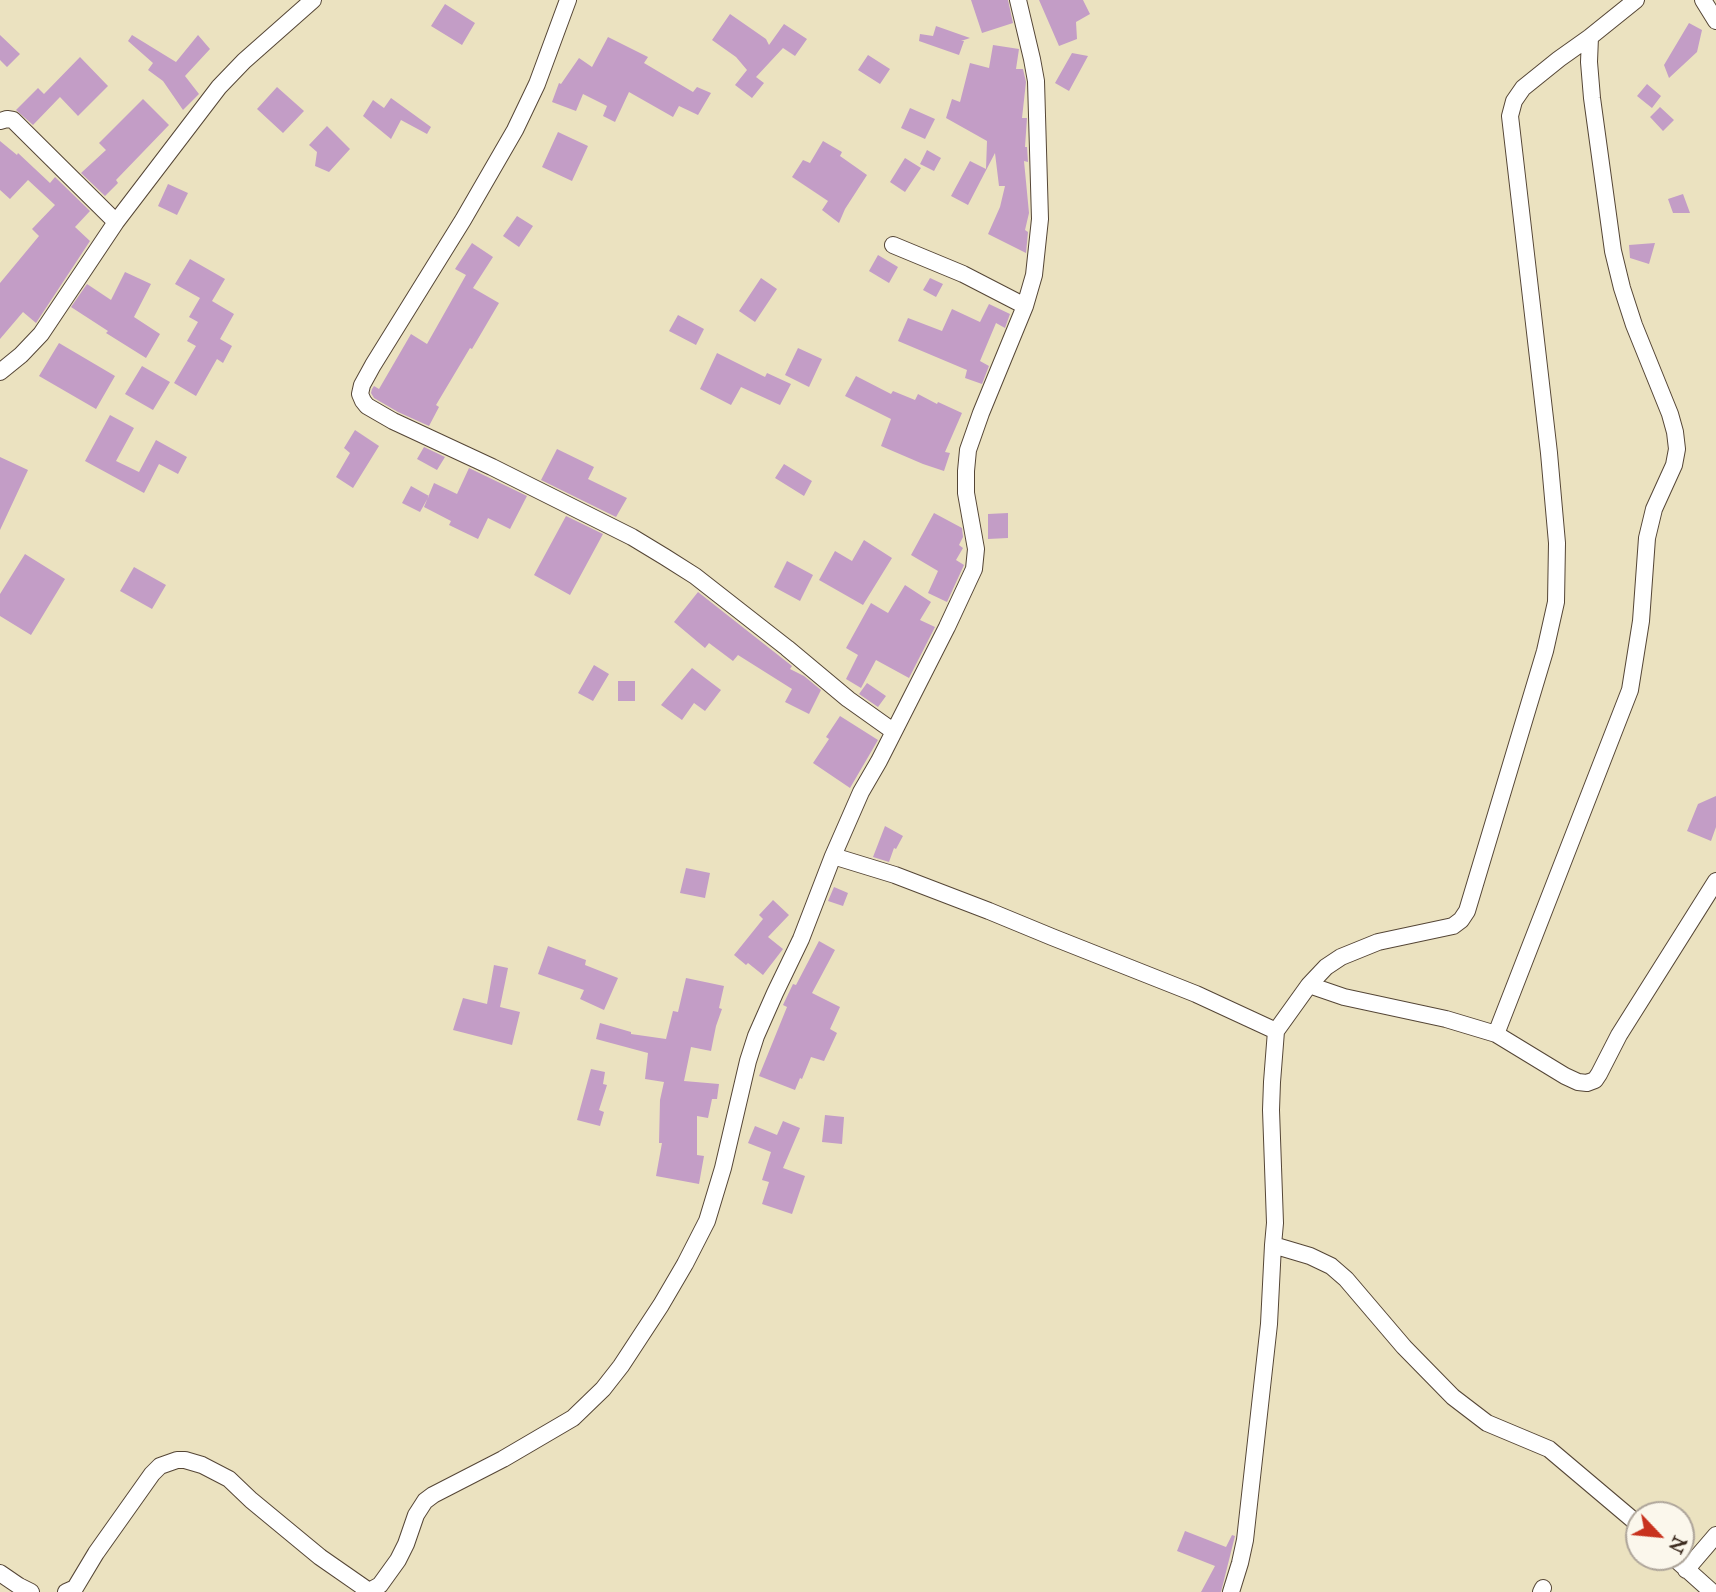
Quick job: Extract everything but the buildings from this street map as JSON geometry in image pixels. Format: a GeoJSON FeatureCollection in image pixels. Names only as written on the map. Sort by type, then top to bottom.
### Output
{"type":"FeatureCollection","features":[{"type":"Feature","properties":{"kind":"street"},"geometry":{"type":"LineString","coordinates":[[0,372],[41,334],[116,222],[219,87],[244,61],[313,0]]}},
{"type":"Feature","properties":{"kind":"street"},"geometry":{"type":"LineString","coordinates":[[568,0],[537,84],[515,130],[373,365],[362,385],[360,394],[363,401],[393,421],[632,537],[665,557],[695,576],[848,699],[893,731]]}},
{"type":"Feature","properties":{"kind":"street"},"geometry":{"type":"LineString","coordinates":[[66,1592],[75,1588],[96,1553],[152,1474],[160,1466],[177,1460],[202,1465],[229,1479],[311,1550],[366,1589],[372,1590],[380,1585],[398,1560],[416,1515],[425,1501],[573,1418],[603,1389],[641,1337],[685,1264],[706,1221],[723,1168],[756,1036],[801,939],[861,792],[947,627],[974,569],[976,550],[966,493],[968,450],[1025,306],[1034,275],[1040,219],[1036,81],[1018,0]]}},
{"type":"Feature","properties":{"kind":"street"},"geometry":{"type":"LineString","coordinates":[[1231,1592],[1245,1540],[1269,1324],[1275,1223],[1271,1110],[1276,1031],[1309,985],[1326,967],[1341,957],[1378,942],[1453,926],[1467,911],[1542,664],[1556,602],[1557,543],[1549,453],[1510,116],[1514,101],[1523,88],[1636,0]]}},
{"type":"Feature","properties":{"kind":"street"},"geometry":{"type":"LineString","coordinates":[[1703,0],[1716,21]]}},
{"type":"Feature","properties":{"kind":"street"},"geometry":{"type":"LineString","coordinates":[[1496,1034],[1630,690],[1641,621],[1647,538],[1654,509],[1674,464],[1677,449],[1670,414],[1634,325],[1613,251],[1592,99],[1590,37]]}},
{"type":"Feature","properties":{"kind":"street"},"geometry":{"type":"LineString","coordinates":[[0,121],[13,120],[116,222]]}},
{"type":"Feature","properties":{"kind":"street"},"geometry":{"type":"LineString","coordinates":[[893,245],[963,274],[1025,306]]}},
{"type":"Feature","properties":{"kind":"street"},"geometry":{"type":"LineString","coordinates":[[833,856],[906,879],[989,911],[1196,994],[1276,1031]]}},
{"type":"Feature","properties":{"kind":"street"},"geometry":{"type":"LineString","coordinates":[[1309,985],[1344,997],[1446,1018],[1496,1034],[1565,1076],[1587,1083],[1595,1080],[1619,1035],[1716,881]]}},
{"type":"Feature","properties":{"kind":"street"},"geometry":{"type":"LineString","coordinates":[[1273,1245],[1310,1256],[1331,1266],[1346,1279],[1435,1380],[1462,1405],[1487,1423],[1549,1449],[1625,1513]]}},
{"type":"Feature","properties":{"kind":"street"},"geometry":{"type":"LineString","coordinates":[[1695,1560],[1716,1535]]}},
{"type":"Feature","properties":{"kind":"street"},"geometry":{"type":"LineString","coordinates":[[1687,1571],[1712,1592]]}},
{"type":"Feature","properties":{"kind":"street"},"geometry":{"type":"LineString","coordinates":[[0,1573],[31,1592]]}}]}
